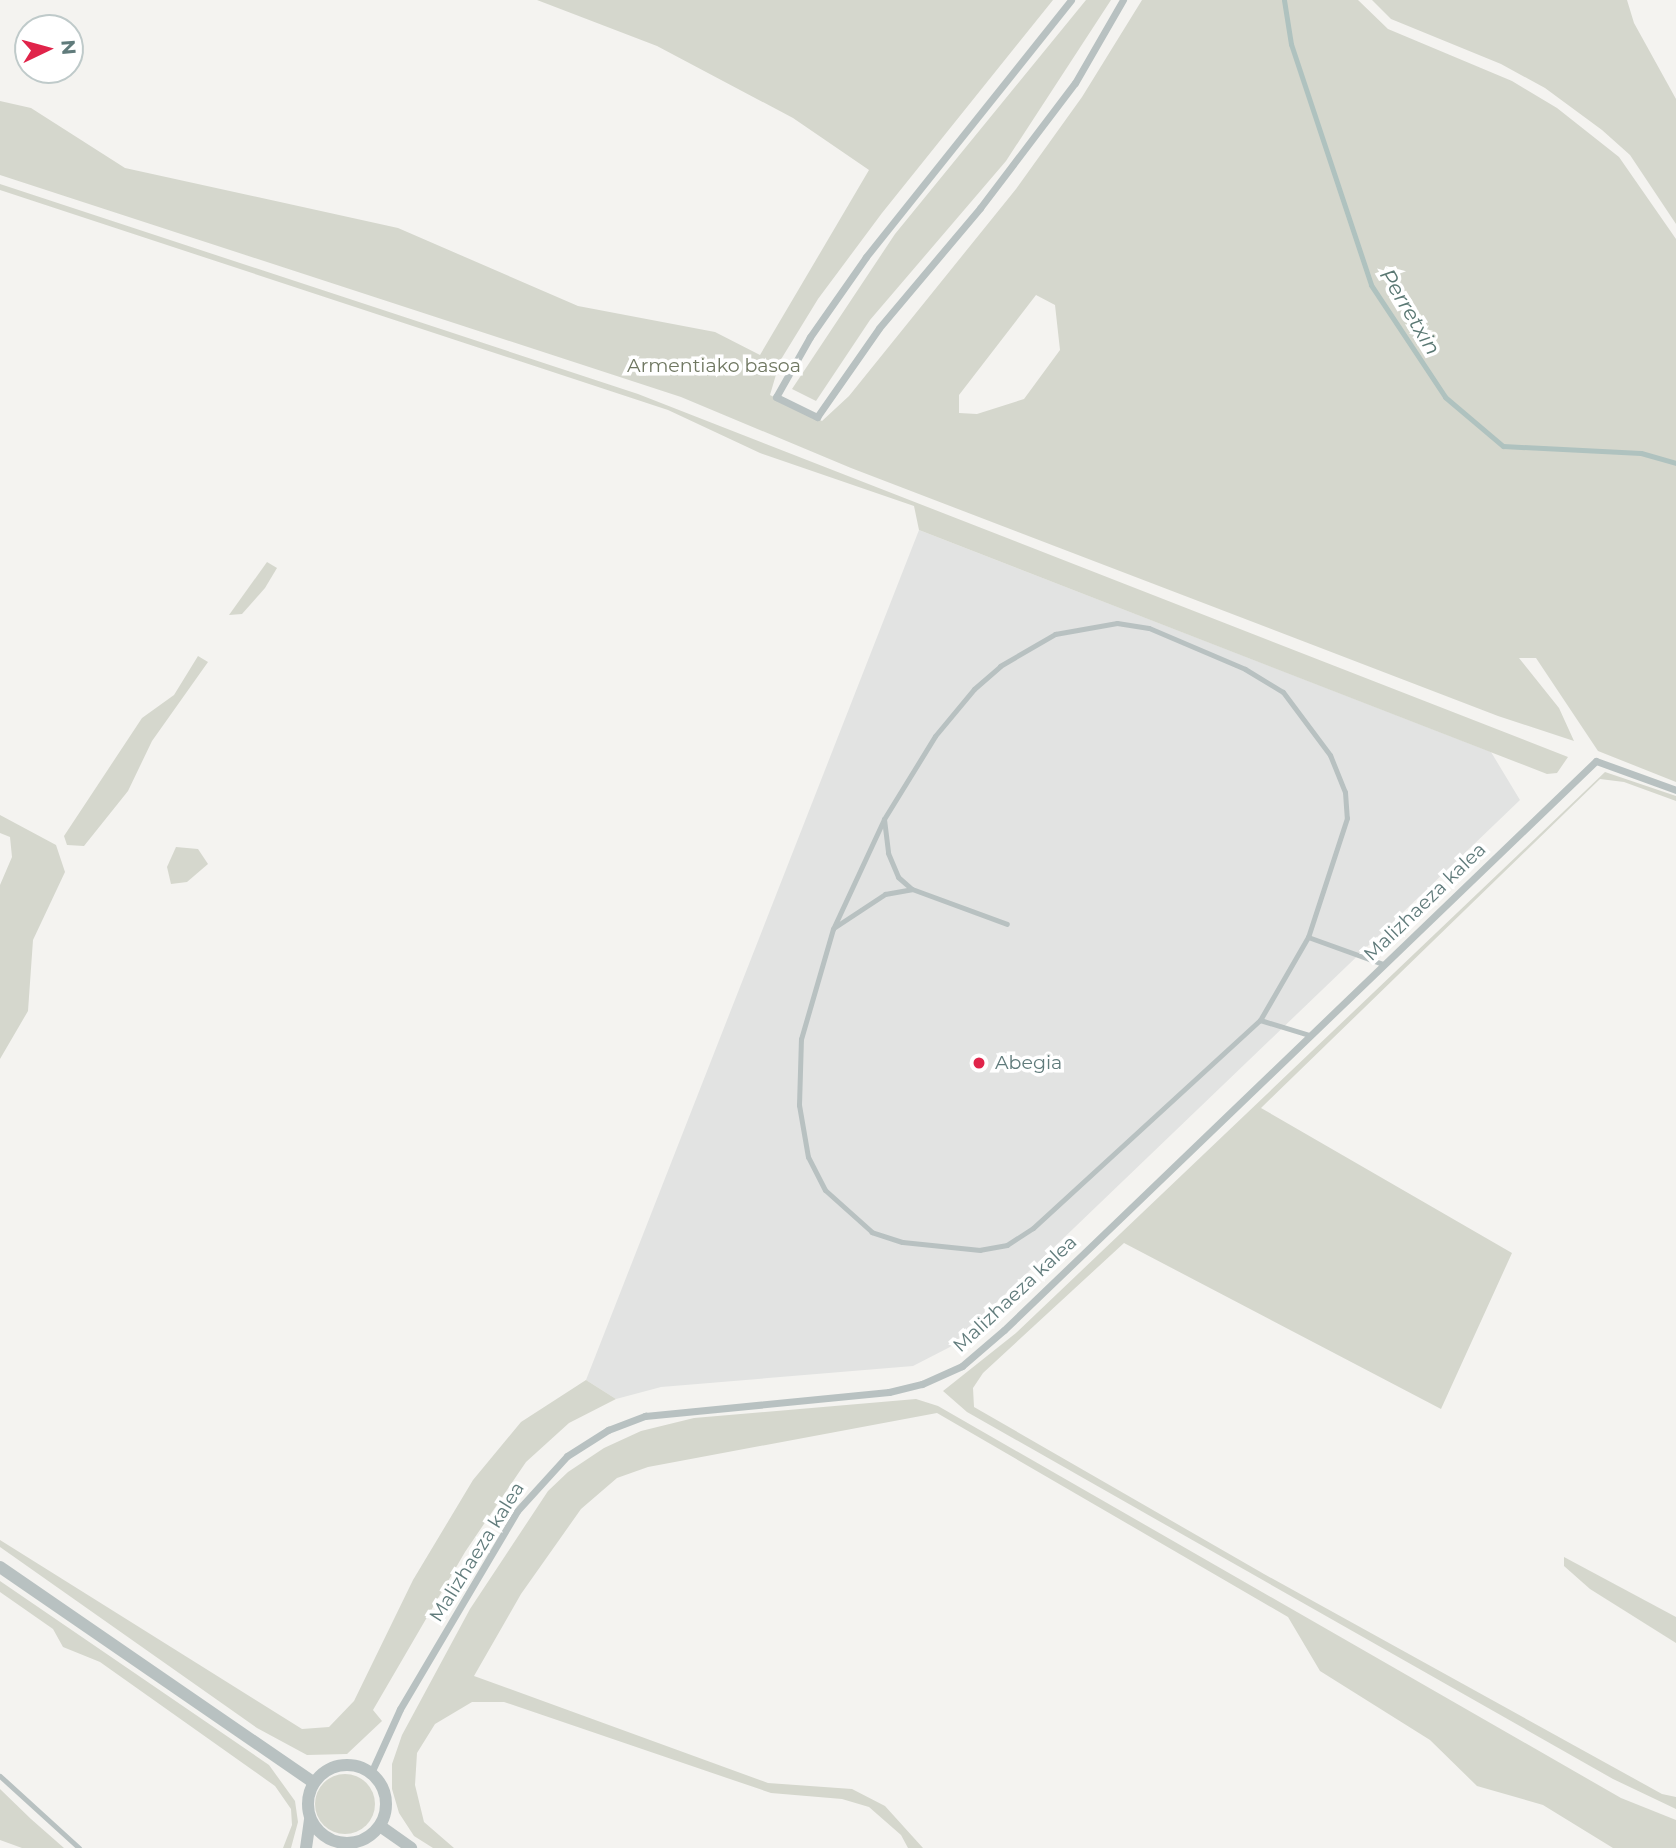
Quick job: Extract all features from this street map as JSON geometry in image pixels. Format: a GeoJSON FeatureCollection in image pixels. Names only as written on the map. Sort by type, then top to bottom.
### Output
{"type":"FeatureCollection","features":[{"type":"Feature","properties":{"kind":"street"},"geometry":{"type":"LineString","coordinates":[[1071,0],[866,257],[810,337],[776,397],[817,417],[879,328],[980,208],[1075,83],[1123,0]]}},
{"type":"Feature","properties":{"kind":"street","name":"Malizhaeza kalea"},"geometry":{"type":"LineString","coordinates":[[371,1773],[400,1709],[517,1511],[567,1456],[608,1430],[661,1412],[889,1392],[922,1384],[962,1366],[1004,1331],[1596,761],[1676,790]]}},
{"type":"Feature","properties":{"kind":"street"},"geometry":{"type":"LineString","coordinates":[[0,1567],[314,1783]]}},
{"type":"Feature","properties":{"kind":"street"},"geometry":{"type":"LineString","coordinates":[[306,1848],[310,1819],[307,1807],[314,1783],[336,1766],[354,1765],[371,1773],[386,1798],[380,1826],[365,1840],[340,1846],[326,1838],[310,1819]]}},
{"type":"Feature","properties":{"kind":"street"},"geometry":{"type":"LineString","coordinates":[[380,1826],[411,1848]]}},
{"type":"Feature","properties":{"kind":"lane"},"geometry":{"type":"LineString","coordinates":[[1117,623],[1149,628],[1245,669],[1283,692],[1331,755],[1345,792],[1347,818],[1308,937],[1259,1020],[1033,1228],[1007,1245],[980,1250],[902,1242],[872,1232],[848,1214],[825,1190],[808,1157],[799,1105],[801,1039],[833,929],[884,819],[935,736],[1000,666],[1047,638],[1087,626],[1117,623]]}},
{"type":"Feature","properties":{"kind":"lane"},"geometry":{"type":"LineString","coordinates":[[884,819],[893,865],[912,889]]}},
{"type":"Feature","properties":{"kind":"lane"},"geometry":{"type":"LineString","coordinates":[[833,929],[884,894],[912,889],[1007,924]]}},
{"type":"Feature","properties":{"kind":"lane"},"geometry":{"type":"LineString","coordinates":[[1308,937],[1383,964]]}},
{"type":"Feature","properties":{"kind":"lane"},"geometry":{"type":"LineString","coordinates":[[1259,1020],[1309,1035]]}},
{"type":"Feature","properties":{"kind":"lane"},"geometry":{"type":"LineString","coordinates":[[0,1776],[79,1848]]}},
{"type":"Feature","properties":{"kind":"shaded area","name":"Abegia"},"geometry":{"type":"Polygon","coordinates":[[[919,530],[1491,752],[1520,800],[950,1347],[913,1366],[661,1387],[616,1399],[586,1380],[919,530]]]}},
{"type":"Feature","properties":{"kind":"green space","name":"Armentiako basoa"},"geometry":{"type":"Polygon","coordinates":[[[537,0],[1053,0],[882,213],[818,299],[780,361],[770,395],[822,421],[849,396],[1016,189],[1082,97],[1142,0],[1358,0],[1388,29],[1512,81],[1557,108],[1619,157],[1676,239],[1676,782],[1598,751],[1536,658],[1519,658],[1559,708],[1574,741],[1498,716],[851,468],[681,397],[0,175],[0,101],[31,108],[125,168],[398,228],[578,306],[715,332],[760,355],[869,170],[793,118],[657,46],[537,0]],[[1036,295],[959,395],[959,413],[977,414],[1024,399],[1060,350],[1055,305],[1036,295]]]}},
{"type":"Feature","properties":{"kind":"green space"},"geometry":{"type":"Polygon","coordinates":[[[1086,0],[1111,0],[1006,161],[870,320],[816,401],[792,389],[895,234],[1086,0]]]}},
{"type":"Feature","properties":{"kind":"green space"},"geometry":{"type":"Polygon","coordinates":[[[1372,0],[1627,0],[1634,23],[1676,99],[1676,224],[1630,155],[1602,130],[1545,88],[1501,64],[1391,19],[1372,0]]]}},
{"type":"Feature","properties":{"kind":"green space"},"geometry":{"type":"Polygon","coordinates":[[[0,184],[638,394],[1568,757],[1557,773],[1547,774],[919,530],[914,506],[760,453],[668,410],[0,190],[0,184]]]}},
{"type":"Feature","properties":{"kind":"green space"},"geometry":{"type":"Polygon","coordinates":[[[267,562],[277,568],[265,588],[242,614],[229,615],[267,562]]]}},
{"type":"Feature","properties":{"kind":"green space"},"geometry":{"type":"Polygon","coordinates":[[[198,656],[208,662],[152,741],[128,791],[84,846],[67,845],[64,836],[142,718],[174,695],[198,656]]]}},
{"type":"Feature","properties":{"kind":"green space"},"geometry":{"type":"Polygon","coordinates":[[[1605,772],[1676,796],[1676,801],[1624,782],[1600,779],[1261,1108],[1512,1253],[1441,1409],[1124,1243],[983,1373],[973,1388],[974,1407],[1264,1574],[1662,1794],[1676,1797],[1676,1809],[1613,1779],[967,1412],[943,1391],[1016,1333],[1605,772]]]}},
{"type":"Feature","properties":{"kind":"green space"},"geometry":{"type":"Polygon","coordinates":[[[0,815],[56,845],[65,872],[33,940],[28,1011],[0,1059],[0,885],[12,857],[10,837],[0,833],[0,815]]]}},
{"type":"Feature","properties":{"kind":"green space"},"geometry":{"type":"Polygon","coordinates":[[[176,847],[198,849],[208,864],[187,882],[171,884],[167,867],[176,847]]]}},
{"type":"Feature","properties":{"kind":"green space"},"geometry":{"type":"Polygon","coordinates":[[[586,1380],[616,1399],[569,1423],[526,1462],[465,1552],[373,1710],[382,1721],[347,1754],[307,1755],[257,1728],[0,1547],[0,1540],[302,1729],[329,1727],[354,1701],[413,1580],[473,1480],[521,1422],[586,1380]]]}},
{"type":"Feature","properties":{"kind":"green space"},"geometry":{"type":"Polygon","coordinates":[[[916,1399],[938,1406],[1621,1798],[1676,1820],[1676,1848],[1613,1848],[1543,1805],[1477,1786],[1430,1740],[1320,1671],[1288,1617],[937,1413],[648,1467],[617,1478],[581,1509],[521,1594],[474,1676],[768,1783],[852,1789],[885,1806],[923,1848],[908,1848],[901,1835],[869,1807],[842,1799],[771,1793],[504,1702],[472,1702],[435,1724],[417,1753],[415,1785],[424,1822],[454,1848],[433,1848],[414,1836],[399,1813],[392,1789],[392,1764],[402,1735],[470,1609],[548,1491],[568,1472],[604,1448],[641,1431],[694,1418],[916,1399]]]}},
{"type":"Feature","properties":{"kind":"green space"},"geometry":{"type":"Polygon","coordinates":[[[1564,1557],[1676,1617],[1676,1643],[1590,1589],[1564,1566],[1564,1557]]]}},
{"type":"Feature","properties":{"kind":"green space"},"geometry":{"type":"Polygon","coordinates":[[[0,1581],[269,1765],[295,1801],[298,1822],[291,1848],[283,1848],[292,1825],[291,1809],[275,1786],[100,1662],[63,1647],[53,1629],[0,1592],[0,1581]]]}},
{"type":"Feature","properties":{"kind":"green space"},"geometry":{"type":"Polygon","coordinates":[[[339,1774],[351,1774],[370,1787],[375,1804],[373,1816],[362,1829],[351,1834],[339,1834],[320,1821],[315,1810],[315,1798],[328,1779],[339,1774]]]}},
{"type":"Feature","properties":{"kind":"green space"},"geometry":{"type":"Polygon","coordinates":[[[0,1789],[64,1848],[22,1848],[0,1840],[0,1789]]]}},
{"type":"Feature","properties":{"kind":"waterway","name":"Perretxin"},"geometry":{"type":"LineString","coordinates":[[1284,0],[1291,44],[1371,285],[1445,397],[1503,446],[1641,453],[1676,463]]}},
{"type":"Feature","properties":{"kind":"place","name":"Abegia"},"geometry":{"type":"Point","coordinates":[979,1063]}}]}
